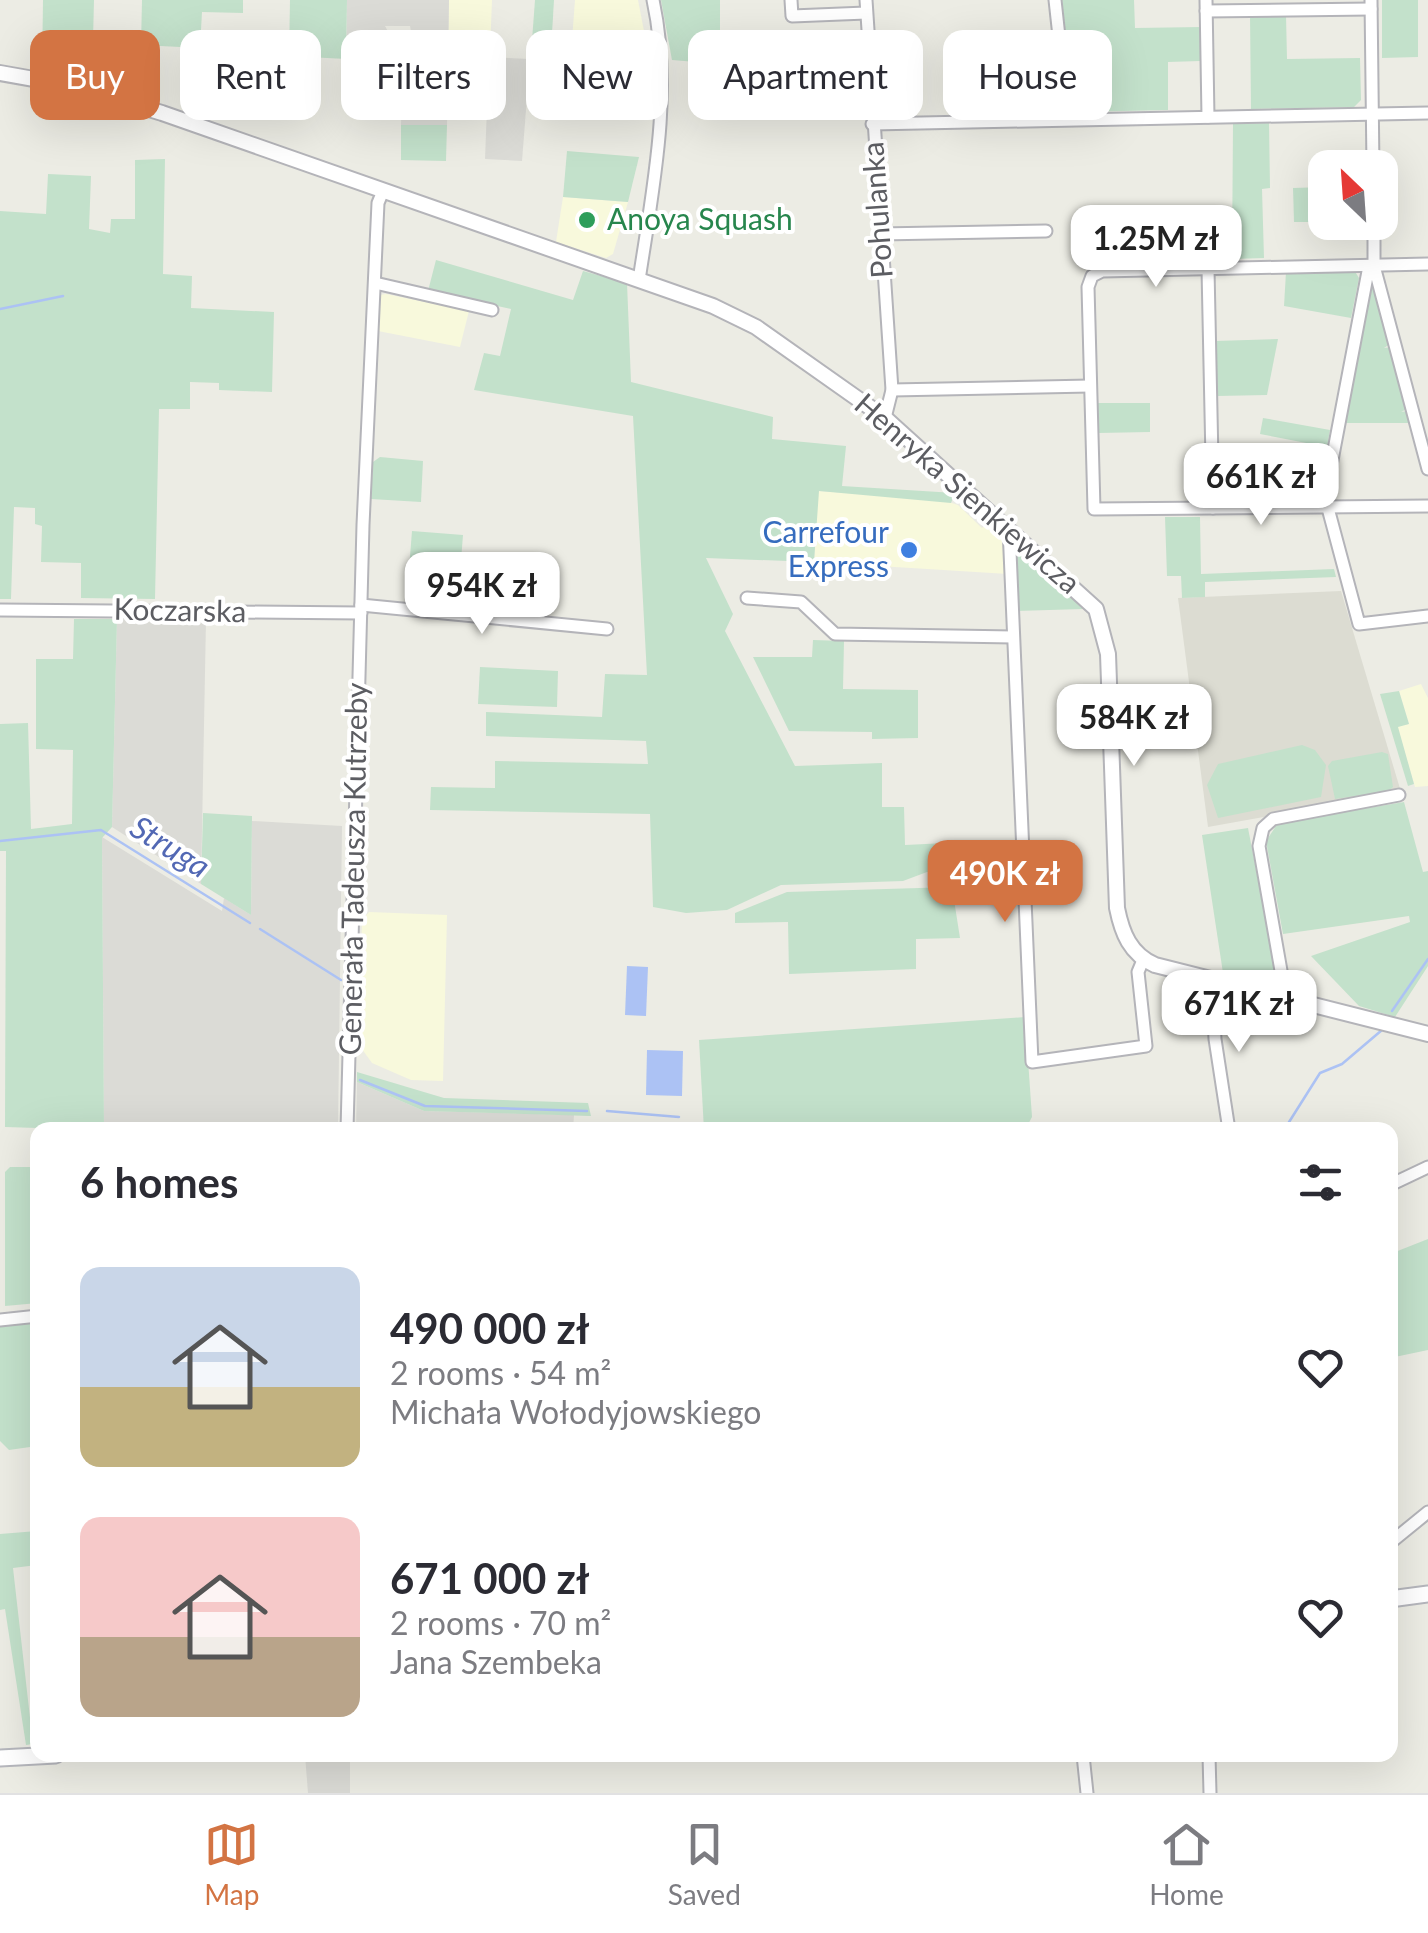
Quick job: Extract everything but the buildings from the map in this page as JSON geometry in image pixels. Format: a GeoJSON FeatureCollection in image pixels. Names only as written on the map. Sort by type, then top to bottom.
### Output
{"type":"FeatureCollection","features":[{"type":"Feature","properties":{"kind":"main road"},"geometry":{"type":"LineString","coordinates":[[1398,1598],[1428,1594]]}},
{"type":"Feature","properties":{"kind":"main road"},"geometry":{"type":"LineString","coordinates":[[0,1758],[30,1756]]}},
{"type":"Feature","properties":{"kind":"street"},"geometry":{"type":"LineString","coordinates":[[639,280],[662,100],[661,37],[652,0]]}},
{"type":"Feature","properties":{"kind":"street"},"geometry":{"type":"LineString","coordinates":[[791,0],[792,16],[866,7]]}},
{"type":"Feature","properties":{"kind":"street"},"geometry":{"type":"LineString","coordinates":[[1055,0],[1058,30]]}},
{"type":"Feature","properties":{"kind":"street"},"geometry":{"type":"LineString","coordinates":[[1208,117],[1206,6],[1371,4],[1374,150]]}},
{"type":"Feature","properties":{"kind":"street","name":"Pohulanka"},"geometry":{"type":"LineString","coordinates":[[866,7],[892,390],[886,418]]}},
{"type":"Feature","properties":{"kind":"street","name":"Henryka Sienkiewicza"},"geometry":{"type":"LineString","coordinates":[[0,73],[113,97],[639,280],[756,327],[886,418],[1087,600],[1102,621],[1108,654],[1118,908],[1122,932],[1143,960]]}},
{"type":"Feature","properties":{"kind":"street"},"geometry":{"type":"LineString","coordinates":[[1112,119],[1428,113]]}},
{"type":"Feature","properties":{"kind":"street"},"geometry":{"type":"LineString","coordinates":[[872,124],[1068,120]]}},
{"type":"Feature","properties":{"kind":"street","name":"Generała Tadeusza Kutrzeby"},"geometry":{"type":"LineString","coordinates":[[347,1122],[361,609],[378,203],[383,191]]}},
{"type":"Feature","properties":{"kind":"street"},"geometry":{"type":"LineString","coordinates":[[880,234],[1046,230]]}},
{"type":"Feature","properties":{"kind":"street"},"geometry":{"type":"LineString","coordinates":[[1373,240],[1326,506],[1359,624],[1428,616]]}},
{"type":"Feature","properties":{"kind":"street"},"geometry":{"type":"LineString","coordinates":[[1428,264],[1102,271],[1092,276],[1088,287],[1094,509],[1428,506]]}},
{"type":"Feature","properties":{"kind":"street"},"geometry":{"type":"LineString","coordinates":[[1371,266],[1428,469]]}},
{"type":"Feature","properties":{"kind":"street"},"geometry":{"type":"LineString","coordinates":[[1208,269],[1213,508]]}},
{"type":"Feature","properties":{"kind":"street"},"geometry":{"type":"LineString","coordinates":[[375,283],[492,310]]}},
{"type":"Feature","properties":{"kind":"street"},"geometry":{"type":"LineString","coordinates":[[892,390],[1090,386]]}},
{"type":"Feature","properties":{"kind":"street"},"geometry":{"type":"LineString","coordinates":[[1010,528],[1032,1062],[1146,1046],[1138,972],[1143,960],[1428,1034]]}},
{"type":"Feature","properties":{"kind":"street"},"geometry":{"type":"LineString","coordinates":[[747,598],[801,602],[835,634],[1013,638]]}},
{"type":"Feature","properties":{"kind":"street","name":"Koczarska"},"geometry":{"type":"LineString","coordinates":[[0,610],[361,609],[607,628]]}},
{"type":"Feature","properties":{"kind":"street"},"geometry":{"type":"LineString","coordinates":[[1286,998],[1259,846],[1263,828],[1273,819],[1399,795]]}},
{"type":"Feature","properties":{"kind":"street"},"geometry":{"type":"LineString","coordinates":[[1212,979],[1215,1039],[1228,1122]]}},
{"type":"Feature","properties":{"kind":"street"},"geometry":{"type":"LineString","coordinates":[[1398,1181],[1428,1168]]}},
{"type":"Feature","properties":{"kind":"street"},"geometry":{"type":"LineString","coordinates":[[0,1320],[30,1317]]}},
{"type":"Feature","properties":{"kind":"street"},"geometry":{"type":"LineString","coordinates":[[1398,1536],[1428,1512]]}},
{"type":"Feature","properties":{"kind":"street"},"geometry":{"type":"LineString","coordinates":[[1084,1762],[1087,1793]]}},
{"type":"Feature","properties":{"kind":"street"},"geometry":{"type":"LineString","coordinates":[[1209,1762],[1210,1793]]}},
{"type":"Feature","properties":{"kind":"shaded area"},"geometry":{"type":"Polygon","coordinates":[[[43,0],[94,0],[93,30],[43,30],[43,0]]]}},
{"type":"Feature","properties":{"kind":"shaded area"},"geometry":{"type":"Polygon","coordinates":[[[142,0],[243,0],[243,13],[202,12],[201,30],[180,30],[180,47],[160,46],[160,30],[141,30],[142,0]]]}},
{"type":"Feature","properties":{"kind":"shaded area"},"geometry":{"type":"Polygon","coordinates":[[[290,0],[347,0],[341,59],[321,58],[321,30],[289,30],[290,0]]]}},
{"type":"Feature","properties":{"kind":"shaded area"},"geometry":{"type":"Polygon","coordinates":[[[347,0],[449,0],[449,30],[385,26],[387,30],[347,30],[347,0]]]}},
{"type":"Feature","properties":{"kind":"shaded area"},"geometry":{"type":"Polygon","coordinates":[[[449,0],[492,0],[491,30],[448,30],[449,0]]]}},
{"type":"Feature","properties":{"kind":"shaded area"},"geometry":{"type":"Polygon","coordinates":[[[535,0],[554,0],[552,30],[533,30],[535,0]]]}},
{"type":"Feature","properties":{"kind":"shaded area"},"geometry":{"type":"Polygon","coordinates":[[[575,0],[638,0],[644,30],[573,30],[575,0]]]}},
{"type":"Feature","properties":{"kind":"shaded area"},"geometry":{"type":"Polygon","coordinates":[[[661,0],[720,0],[720,30],[688,30],[688,61],[672,60],[661,0]]]}},
{"type":"Feature","properties":{"kind":"shaded area"},"geometry":{"type":"Polygon","coordinates":[[[1062,0],[1134,0],[1135,28],[1201,27],[1200,61],[1168,62],[1168,110],[1112,111],[1112,30],[1065,30],[1062,0]]]}},
{"type":"Feature","properties":{"kind":"shaded area"},"geometry":{"type":"Polygon","coordinates":[[[1382,0],[1418,0],[1418,57],[1382,58],[1382,0]]]}},
{"type":"Feature","properties":{"kind":"shaded area"},"geometry":{"type":"Polygon","coordinates":[[[1250,15],[1286,15],[1287,59],[1360,58],[1361,100],[1354,107],[1251,109],[1250,15]]]}},
{"type":"Feature","properties":{"kind":"shaded area"},"geometry":{"type":"Polygon","coordinates":[[[506,58],[526,59],[522,161],[485,159],[487,120],[506,120],[506,58]]]}},
{"type":"Feature","properties":{"kind":"shaded area"},"geometry":{"type":"Polygon","coordinates":[[[401,120],[447,120],[447,125],[401,125],[401,120]]]}},
{"type":"Feature","properties":{"kind":"shaded area"},"geometry":{"type":"Polygon","coordinates":[[[1269,123],[1270,188],[1262,189],[1264,258],[1232,259],[1233,124],[1269,123]]]}},
{"type":"Feature","properties":{"kind":"shaded area"},"geometry":{"type":"Polygon","coordinates":[[[401,125],[447,125],[446,161],[401,160],[401,125]]]}},
{"type":"Feature","properties":{"kind":"shaded area"},"geometry":{"type":"Polygon","coordinates":[[[567,151],[639,157],[628,202],[563,197],[567,151]]]}},
{"type":"Feature","properties":{"kind":"shaded area"},"geometry":{"type":"Polygon","coordinates":[[[165,159],[163,274],[192,276],[191,308],[274,312],[272,392],[219,390],[219,383],[190,382],[190,409],[159,409],[155,599],[81,598],[81,563],[41,562],[42,526],[35,524],[35,508],[14,507],[11,599],[0,599],[0,211],[46,214],[48,174],[91,176],[89,229],[110,233],[111,219],[135,219],[135,160],[165,159]]]}},
{"type":"Feature","properties":{"kind":"shaded area"},"geometry":{"type":"Polygon","coordinates":[[[1293,188],[1308,188],[1308,222],[1294,222],[1293,188]]]}},
{"type":"Feature","properties":{"kind":"shaded area"},"geometry":{"type":"Polygon","coordinates":[[[563,197],[628,202],[613,254],[606,258],[556,242],[563,197]]]}},
{"type":"Feature","properties":{"kind":"shaded area"},"geometry":{"type":"Polygon","coordinates":[[[436,260],[573,300],[583,271],[627,283],[631,382],[773,417],[772,439],[846,446],[842,486],[955,493],[951,503],[819,491],[814,562],[706,558],[733,614],[725,631],[795,766],[882,763],[882,807],[904,807],[905,845],[966,842],[966,859],[952,860],[952,873],[927,872],[903,881],[781,885],[727,910],[686,913],[653,907],[650,814],[430,810],[431,787],[495,788],[495,761],[648,764],[646,741],[486,736],[486,712],[602,717],[605,674],[647,675],[633,416],[474,390],[484,353],[500,356],[511,309],[428,291],[436,260]]]}},
{"type":"Feature","properties":{"kind":"shaded area"},"geometry":{"type":"Polygon","coordinates":[[[1354,270],[1359,278],[1351,318],[1284,306],[1286,272],[1354,270]]]}},
{"type":"Feature","properties":{"kind":"shaded area"},"geometry":{"type":"Polygon","coordinates":[[[1373,286],[1390,344],[1384,348],[1391,347],[1407,409],[1401,412],[1407,411],[1411,423],[1345,423],[1368,288],[1373,286]]]}},
{"type":"Feature","properties":{"kind":"shaded area"},"geometry":{"type":"Polygon","coordinates":[[[380,295],[469,311],[460,347],[378,331],[380,295]]]}},
{"type":"Feature","properties":{"kind":"shaded area"},"geometry":{"type":"Polygon","coordinates":[[[1278,339],[1267,395],[1217,396],[1215,341],[1278,339]]]}},
{"type":"Feature","properties":{"kind":"shaded area"},"geometry":{"type":"Polygon","coordinates":[[[1097,403],[1150,403],[1150,432],[1098,433],[1097,403]]]}},
{"type":"Feature","properties":{"kind":"shaded area"},"geometry":{"type":"Polygon","coordinates":[[[1263,418],[1330,430],[1327,447],[1260,434],[1263,418]]]}},
{"type":"Feature","properties":{"kind":"shaded area"},"geometry":{"type":"Polygon","coordinates":[[[380,457],[423,461],[421,502],[371,499],[373,462],[380,457]]]}},
{"type":"Feature","properties":{"kind":"shaded area"},"geometry":{"type":"Polygon","coordinates":[[[1256,459],[1254,466],[1321,479],[1319,490],[1306,499],[1226,501],[1219,495],[1218,461],[1256,459]]]}},
{"type":"Feature","properties":{"kind":"shaded area"},"geometry":{"type":"Polygon","coordinates":[[[818,491],[939,499],[958,505],[982,528],[989,522],[1007,539],[1008,574],[814,562],[818,491]]]}},
{"type":"Feature","properties":{"kind":"shaded area"},"geometry":{"type":"Polygon","coordinates":[[[1165,517],[1200,517],[1201,574],[1334,569],[1336,577],[1205,582],[1205,597],[1182,598],[1181,576],[1167,576],[1165,517]]]}},
{"type":"Feature","properties":{"kind":"shaded area"},"geometry":{"type":"Polygon","coordinates":[[[412,531],[463,535],[460,573],[409,569],[412,531]]]}},
{"type":"Feature","properties":{"kind":"shaded area"},"geometry":{"type":"Polygon","coordinates":[[[1015,545],[1083,609],[1016,611],[1015,545]]]}},
{"type":"Feature","properties":{"kind":"shaded area"},"geometry":{"type":"Polygon","coordinates":[[[1341,591],[1401,792],[1208,827],[1178,598],[1341,591]]]}},
{"type":"Feature","properties":{"kind":"shaded area"},"geometry":{"type":"Polygon","coordinates":[[[74,619],[117,619],[112,827],[102,838],[104,1122],[30,1122],[30,1128],[5,1127],[6,851],[0,851],[0,724],[28,723],[31,829],[72,824],[73,750],[36,749],[36,659],[73,659],[74,619]]]}},
{"type":"Feature","properties":{"kind":"shaded area"},"geometry":{"type":"Polygon","coordinates":[[[117,619],[206,620],[201,884],[112,827],[117,619]]]}},
{"type":"Feature","properties":{"kind":"shaded area"},"geometry":{"type":"Polygon","coordinates":[[[813,640],[844,641],[843,689],[918,690],[918,738],[872,739],[872,732],[789,731],[753,657],[812,657],[813,640]]]}},
{"type":"Feature","properties":{"kind":"shaded area"},"geometry":{"type":"Polygon","coordinates":[[[480,667],[558,671],[557,707],[478,704],[480,667]]]}},
{"type":"Feature","properties":{"kind":"shaded area"},"geometry":{"type":"Polygon","coordinates":[[[1421,684],[1428,698],[1428,786],[1415,787],[1397,726],[1409,724],[1399,691],[1421,684]]]}},
{"type":"Feature","properties":{"kind":"shaded area"},"geometry":{"type":"Polygon","coordinates":[[[1399,691],[1409,724],[1398,727],[1414,784],[1408,786],[1380,694],[1399,691]]]}},
{"type":"Feature","properties":{"kind":"shaded area"},"geometry":{"type":"Polygon","coordinates":[[[1302,745],[1315,750],[1326,765],[1321,797],[1218,818],[1207,785],[1218,764],[1302,745]]]}},
{"type":"Feature","properties":{"kind":"shaded area"},"geometry":{"type":"Polygon","coordinates":[[[1388,754],[1393,787],[1389,791],[1335,799],[1328,766],[1332,761],[1388,754]]]}},
{"type":"Feature","properties":{"kind":"shaded area"},"geometry":{"type":"Polygon","coordinates":[[[1404,802],[1423,872],[1428,871],[1428,966],[1395,1017],[1359,1006],[1311,956],[1410,922],[1409,916],[1283,934],[1266,841],[1278,823],[1404,802]]]}},
{"type":"Feature","properties":{"kind":"shaded area"},"geometry":{"type":"Polygon","coordinates":[[[203,813],[252,816],[251,915],[201,884],[203,813]]]}},
{"type":"Feature","properties":{"kind":"shaded area"},"geometry":{"type":"Polygon","coordinates":[[[252,821],[342,826],[338,1122],[104,1122],[102,837],[222,911],[224,898],[251,915],[252,821]]]}},
{"type":"Feature","properties":{"kind":"shaded area"},"geometry":{"type":"Polygon","coordinates":[[[1248,828],[1277,979],[1271,985],[1223,973],[1202,835],[1248,828]]]}},
{"type":"Feature","properties":{"kind":"shaded area"},"geometry":{"type":"Polygon","coordinates":[[[952,887],[960,938],[916,939],[916,969],[789,974],[788,922],[735,923],[735,913],[787,892],[952,887]]]}},
{"type":"Feature","properties":{"kind":"shaded area"},"geometry":{"type":"Polygon","coordinates":[[[369,912],[447,915],[443,1081],[411,1080],[372,1063],[359,1045],[362,920],[369,912]]]}},
{"type":"Feature","properties":{"kind":"shaded area"},"geometry":{"type":"Polygon","coordinates":[[[1025,1017],[1032,1117],[1029,1122],[704,1122],[699,1040],[1025,1017]]]}},
{"type":"Feature","properties":{"kind":"shaded area"},"geometry":{"type":"Polygon","coordinates":[[[357,1072],[444,1098],[588,1103],[591,1116],[424,1111],[357,1082],[357,1072]]]}},
{"type":"Feature","properties":{"kind":"shaded area"},"geometry":{"type":"Polygon","coordinates":[[[357,1082],[424,1111],[574,1115],[574,1122],[356,1122],[357,1082]]]}},
{"type":"Feature","properties":{"kind":"shaded area"},"geometry":{"type":"Polygon","coordinates":[[[10,1167],[30,1167],[30,1304],[5,1306],[5,1172],[10,1167]]]}},
{"type":"Feature","properties":{"kind":"shaded area"},"geometry":{"type":"Polygon","coordinates":[[[1428,1239],[1428,1350],[1398,1356],[1398,1251],[1428,1239]]]}},
{"type":"Feature","properties":{"kind":"shaded area"},"geometry":{"type":"Polygon","coordinates":[[[30,1321],[30,1447],[9,1450],[0,1441],[0,1324],[30,1321]]]}},
{"type":"Feature","properties":{"kind":"shaded area"},"geometry":{"type":"Polygon","coordinates":[[[30,1532],[30,1566],[13,1568],[30,1718],[30,1744],[26,1745],[5,1609],[0,1610],[0,1534],[30,1532]]]}},
{"type":"Feature","properties":{"kind":"shaded area"},"geometry":{"type":"Polygon","coordinates":[[[306,1762],[350,1762],[350,1793],[308,1793],[306,1762]]]}},
{"type":"Feature","properties":{"kind":"water"},"geometry":{"type":"Polygon","coordinates":[[[627,966],[648,967],[646,1016],[625,1015],[627,966]]]}},
{"type":"Feature","properties":{"kind":"water"},"geometry":{"type":"Polygon","coordinates":[[[647,1050],[683,1051],[682,1096],[646,1095],[647,1050]]]}},
{"type":"Feature","properties":{"kind":"waterway"},"geometry":{"type":"LineString","coordinates":[[0,309],[63,296]]}},
{"type":"Feature","properties":{"kind":"waterway","name":"Struga"},"geometry":{"type":"LineString","coordinates":[[0,841],[101,830],[250,923]]}},
{"type":"Feature","properties":{"kind":"waterway","name":"Struga"},"geometry":{"type":"LineString","coordinates":[[260,929],[341,980]]}},
{"type":"Feature","properties":{"kind":"waterway","name":"Struga"},"geometry":{"type":"LineString","coordinates":[[1392,1011],[1428,959]]}},
{"type":"Feature","properties":{"kind":"waterway","name":"Struga"},"geometry":{"type":"LineString","coordinates":[[1289,1122],[1320,1073],[1342,1064],[1382,1030]]}},
{"type":"Feature","properties":{"kind":"waterway","name":"Struga"},"geometry":{"type":"LineString","coordinates":[[360,1080],[425,1106],[587,1111]]}},
{"type":"Feature","properties":{"kind":"waterway","name":"Struga"},"geometry":{"type":"LineString","coordinates":[[607,1111],[679,1117]]}},
{"type":"Feature","properties":{"kind":"place","name":"Anoya Squash"},"geometry":{"type":"Point","coordinates":[587,220]}},
{"type":"Feature","properties":{"kind":"place","name":"Carrefour Express"},"geometry":{"type":"Point","coordinates":[909,550]}}]}
